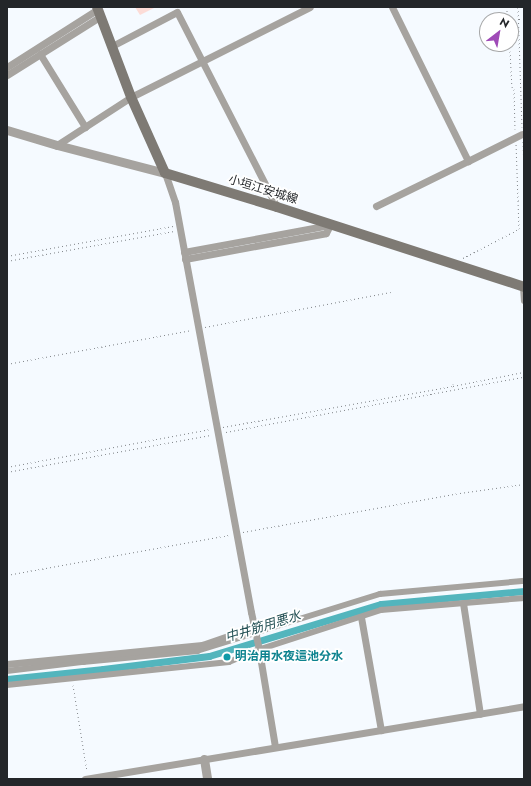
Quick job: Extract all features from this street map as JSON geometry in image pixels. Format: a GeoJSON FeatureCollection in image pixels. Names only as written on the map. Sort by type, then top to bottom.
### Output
{"type":"FeatureCollection","features":[{"type":"Feature","properties":{"kind":"main road"},"geometry":{"type":"LineString","coordinates":[[99,11],[131,97],[165,173]]}},
{"type":"Feature","properties":{"kind":"main road","name":"小垣江安城線"},"geometry":{"type":"LineString","coordinates":[[165,173],[277,207],[524,287]]}},
{"type":"Feature","properties":{"kind":"street"},"geometry":{"type":"LineString","coordinates":[[57,145],[131,97],[310,7]]}},
{"type":"Feature","properties":{"kind":"street"},"geometry":{"type":"LineString","coordinates":[[392,7],[468,161]]}},
{"type":"Feature","properties":{"kind":"street"},"geometry":{"type":"LineString","coordinates":[[7,75],[40,54],[99,11]]}},
{"type":"Feature","properties":{"kind":"street"},"geometry":{"type":"LineString","coordinates":[[7,67],[99,11]]}},
{"type":"Feature","properties":{"kind":"street"},"geometry":{"type":"LineString","coordinates":[[112,46],[177,12],[277,207]]}},
{"type":"Feature","properties":{"kind":"street"},"geometry":{"type":"LineString","coordinates":[[40,54],[86,127]]}},
{"type":"Feature","properties":{"kind":"street"},"geometry":{"type":"LineString","coordinates":[[7,130],[57,145],[165,173],[176,202],[236,534],[259,648],[274,747]]}},
{"type":"Feature","properties":{"kind":"street"},"geometry":{"type":"LineString","coordinates":[[376,206],[468,161],[521,131]]}},
{"type":"Feature","properties":{"kind":"street"},"geometry":{"type":"LineString","coordinates":[[185,255],[330,225]]}},
{"type":"Feature","properties":{"kind":"street"},"geometry":{"type":"LineString","coordinates":[[524,287],[524,300]]}},
{"type":"Feature","properties":{"kind":"street"},"geometry":{"type":"LineString","coordinates":[[7,671],[197,651],[270,627],[380,594],[524,581]]}},
{"type":"Feature","properties":{"kind":"street"},"geometry":{"type":"LineString","coordinates":[[7,685],[229,662],[259,648],[381,610],[524,598]]}},
{"type":"Feature","properties":{"kind":"street"},"geometry":{"type":"LineString","coordinates":[[463,603],[480,714]]}},
{"type":"Feature","properties":{"kind":"street"},"geometry":{"type":"LineString","coordinates":[[361,617],[370,666],[365,669],[378,730]]}},
{"type":"Feature","properties":{"kind":"street"},"geometry":{"type":"LineString","coordinates":[[7,664],[202,645],[255,632]]}},
{"type":"Feature","properties":{"kind":"street"},"geometry":{"type":"LineString","coordinates":[[87,779],[524,706]]}},
{"type":"Feature","properties":{"kind":"street"},"geometry":{"type":"LineString","coordinates":[[204,759],[207,779]]}},
{"type":"Feature","properties":{"kind":"path"},"geometry":{"type":"LineString","coordinates":[[451,264],[519,229],[521,131],[514,89],[512,87],[510,52]]}},
{"type":"Feature","properties":{"kind":"path"},"geometry":{"type":"LineString","coordinates":[[519,52],[524,174]]}},
{"type":"Feature","properties":{"kind":"path"},"geometry":{"type":"LineString","coordinates":[[7,256],[180,228]]}},
{"type":"Feature","properties":{"kind":"path"},"geometry":{"type":"LineString","coordinates":[[7,261],[180,228]]}},
{"type":"Feature","properties":{"kind":"path"},"geometry":{"type":"LineString","coordinates":[[7,472],[524,372]]}},
{"type":"Feature","properties":{"kind":"path"},"geometry":{"type":"LineString","coordinates":[[7,467],[524,377]]}},
{"type":"Feature","properties":{"kind":"path"},"geometry":{"type":"LineString","coordinates":[[7,575],[460,493],[524,484]]}},
{"type":"Feature","properties":{"kind":"path"},"geometry":{"type":"LineString","coordinates":[[71,678],[87,779]]}},
{"type":"Feature","properties":{"kind":"building"},"geometry":{"type":"Polygon","coordinates":[[[135,7],[156,7],[140,15],[135,7]]]}},
{"type":"Feature","properties":{"kind":"waterway","name":"中井筋用悪水"},"geometry":{"type":"LineString","coordinates":[[7,679],[209,656],[381,604],[524,591]]}},
{"type":"Feature","properties":{"kind":"place","name":"明治用水夜這池分水"},"geometry":{"type":"Point","coordinates":[227,657]}}]}
